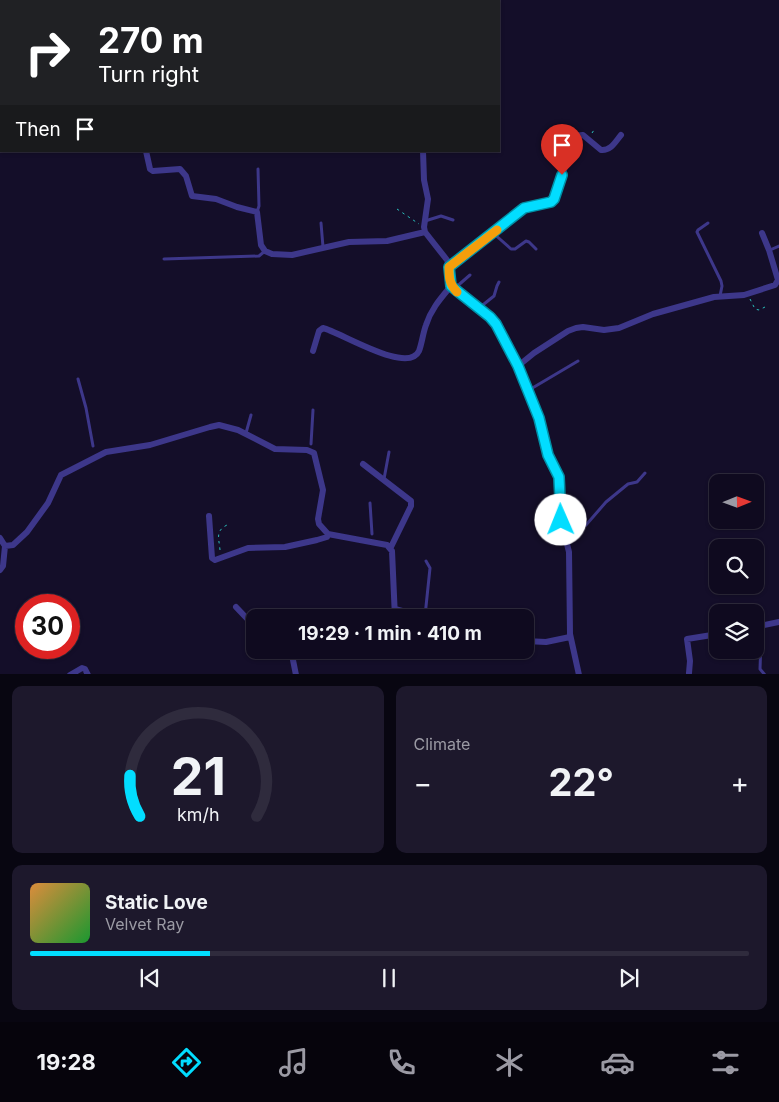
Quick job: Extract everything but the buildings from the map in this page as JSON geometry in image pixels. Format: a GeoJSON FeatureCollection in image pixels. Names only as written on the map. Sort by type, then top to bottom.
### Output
{"type":"FeatureCollection","features":[{"type":"Feature","properties":{"kind":"street"},"geometry":{"type":"LineString","coordinates":[[449,267],[524,208],[551,202],[554,199],[573,136],[583,134],[601,150],[605,150],[621,135]]}},
{"type":"Feature","properties":{"kind":"street"},"geometry":{"type":"LineString","coordinates":[[146,152],[150,169],[153,171],[180,169],[184,172],[192,196],[216,199],[257,212],[261,245],[265,251],[272,254],[285,255],[349,242],[387,241],[424,227]]}},
{"type":"Feature","properties":{"kind":"street"},"geometry":{"type":"LineString","coordinates":[[423,152],[423,173],[428,199],[424,227],[447,260],[452,287],[496,324],[528,390],[539,418],[548,455],[559,477],[561,520],[569,552],[570,637],[579,674]]}},
{"type":"Feature","properties":{"kind":"street"},"geometry":{"type":"LineString","coordinates":[[518,366],[534,353],[568,331],[576,328],[604,330],[619,328],[653,314],[720,296],[732,297],[747,294],[778,284],[762,232]]}},
{"type":"Feature","properties":{"kind":"street"},"geometry":{"type":"LineString","coordinates":[[313,351],[319,331],[323,328],[385,355],[407,359],[414,357],[418,352],[426,323],[433,309],[452,287]]}},
{"type":"Feature","properties":{"kind":"street"},"geometry":{"type":"LineString","coordinates":[[5,546],[13,545],[26,532],[48,503],[61,475],[95,454],[150,445],[210,427],[227,426],[275,449],[311,447],[316,457],[322,485],[319,524],[328,534],[373,538],[391,547]]}},
{"type":"Feature","properties":{"kind":"street"},"geometry":{"type":"LineString","coordinates":[[363,464],[411,502],[411,506],[391,547],[395,609]]}},
{"type":"Feature","properties":{"kind":"street"},"geometry":{"type":"LineString","coordinates":[[209,516],[212,558],[215,560],[248,548],[285,547],[327,537],[328,534]]}},
{"type":"Feature","properties":{"kind":"street"},"geometry":{"type":"LineString","coordinates":[[0,538],[5,546],[3,566],[0,570]]}},
{"type":"Feature","properties":{"kind":"street"},"geometry":{"type":"LineString","coordinates":[[236,607],[246,618]]}},
{"type":"Feature","properties":{"kind":"street"},"geometry":{"type":"LineString","coordinates":[[764,625],[779,622]]}},
{"type":"Feature","properties":{"kind":"street"},"geometry":{"type":"LineString","coordinates":[[689,673],[690,661],[687,639],[709,635]]}},
{"type":"Feature","properties":{"kind":"street"},"geometry":{"type":"LineString","coordinates":[[534,642],[546,642],[570,637]]}},
{"type":"Feature","properties":{"kind":"street"},"geometry":{"type":"LineString","coordinates":[[293,659],[296,674]]}},
{"type":"Feature","properties":{"kind":"street"},"geometry":{"type":"LineString","coordinates":[[70,674],[82,668],[88,674]]}},
{"type":"Feature","properties":{"kind":"lane"},"geometry":{"type":"LineString","coordinates":[[257,212],[259,206],[258,169]]}},
{"type":"Feature","properties":{"kind":"lane"},"geometry":{"type":"LineString","coordinates":[[424,227],[441,216],[453,220]]}},
{"type":"Feature","properties":{"kind":"lane"},"geometry":{"type":"LineString","coordinates":[[320,223],[323,248]]}},
{"type":"Feature","properties":{"kind":"lane"},"geometry":{"type":"LineString","coordinates":[[708,223],[697,232],[721,281],[720,296]]}},
{"type":"Feature","properties":{"kind":"lane"},"geometry":{"type":"LineString","coordinates":[[493,233],[510,249],[515,250],[526,241],[536,249]]}},
{"type":"Feature","properties":{"kind":"lane"},"geometry":{"type":"LineString","coordinates":[[769,250],[779,246]]}},
{"type":"Feature","properties":{"kind":"lane"},"geometry":{"type":"LineString","coordinates":[[164,259],[259,256],[265,251]]}},
{"type":"Feature","properties":{"kind":"lane"},"geometry":{"type":"LineString","coordinates":[[452,287],[470,275]]}},
{"type":"Feature","properties":{"kind":"lane"},"geometry":{"type":"LineString","coordinates":[[479,308],[494,296],[496,286],[500,282]]}},
{"type":"Feature","properties":{"kind":"lane"},"geometry":{"type":"LineString","coordinates":[[528,390],[578,362]]}},
{"type":"Feature","properties":{"kind":"lane"},"geometry":{"type":"LineString","coordinates":[[78,379],[93,446]]}},
{"type":"Feature","properties":{"kind":"lane"},"geometry":{"type":"LineString","coordinates":[[311,447],[313,410]]}},
{"type":"Feature","properties":{"kind":"lane"},"geometry":{"type":"LineString","coordinates":[[246,435],[251,415]]}},
{"type":"Feature","properties":{"kind":"lane"},"geometry":{"type":"LineString","coordinates":[[384,480],[389,452]]}},
{"type":"Feature","properties":{"kind":"lane"},"geometry":{"type":"LineString","coordinates":[[565,533],[586,526],[606,502],[628,484],[637,482],[645,473]]}},
{"type":"Feature","properties":{"kind":"lane"},"geometry":{"type":"LineString","coordinates":[[370,503],[373,538]]}},
{"type":"Feature","properties":{"kind":"lane"},"geometry":{"type":"LineString","coordinates":[[426,561],[430,568],[427,609]]}},
{"type":"Feature","properties":{"kind":"lane"},"geometry":{"type":"LineString","coordinates":[[760,659],[760,668],[765,674]]}},
{"type":"Feature","properties":{"kind":"path"},"geometry":{"type":"LineString","coordinates":[[396,208],[424,227]]}},
{"type":"Feature","properties":{"kind":"path"},"geometry":{"type":"LineString","coordinates":[[747,294],[755,309],[765,307]]}},
{"type":"Feature","properties":{"kind":"path"},"geometry":{"type":"LineString","coordinates":[[220,558],[218,532],[220,528],[227,525]]}},
{"type":"Feature","properties":{"kind":"slow traffic"},"geometry":{"type":"LineString","coordinates":[[457,292],[451,286],[449,280],[449,267],[497,230]]}},
{"type":"Feature","properties":{"kind":"route"},"geometry":{"type":"LineString","coordinates":[[561,520],[559,477],[548,455],[539,418],[518,366],[496,324],[451,286],[449,267],[524,208],[551,202],[554,199],[562,175]]}}]}
